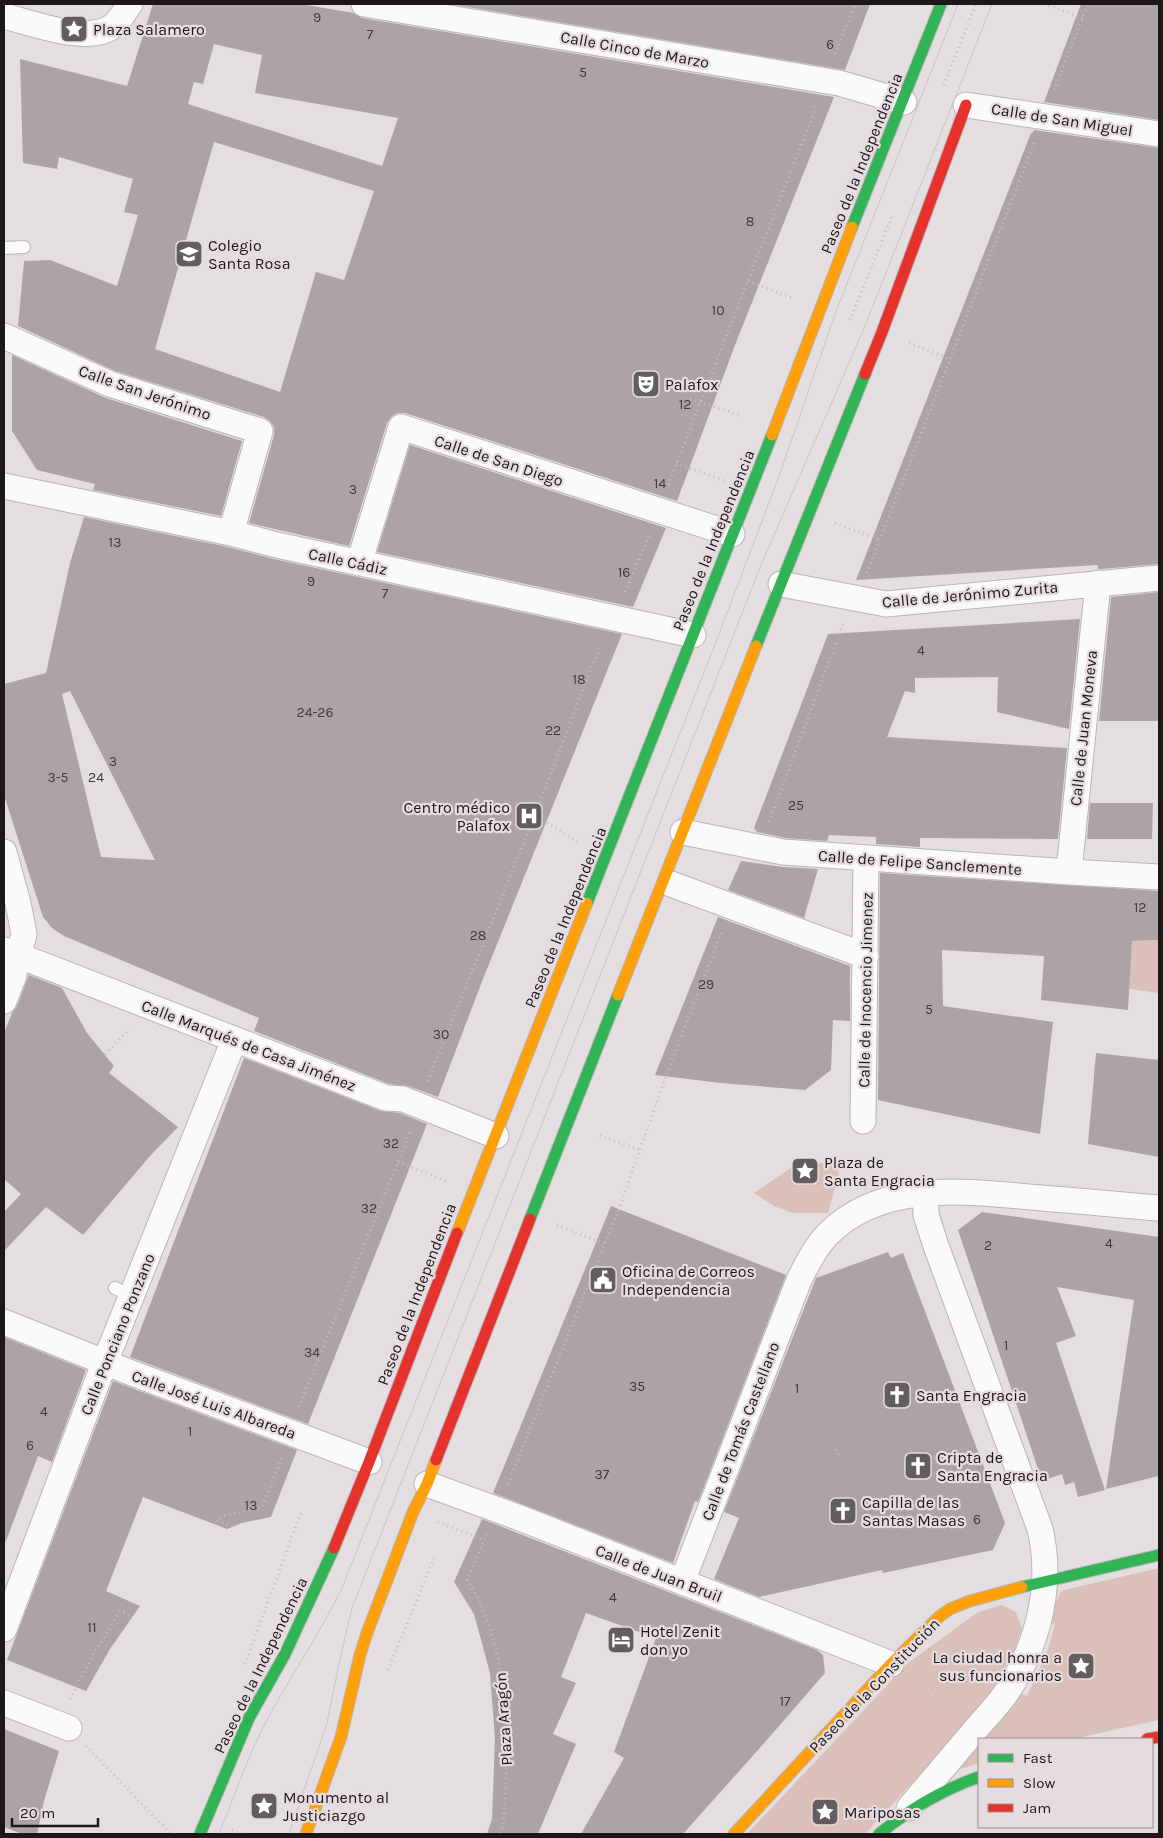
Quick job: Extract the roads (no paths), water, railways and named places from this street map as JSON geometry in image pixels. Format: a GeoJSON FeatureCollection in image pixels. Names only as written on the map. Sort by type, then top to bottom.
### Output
{"type":"FeatureCollection","features":[{"type":"Feature","properties":{"kind":"street"},"geometry":{"type":"LineString","coordinates":[[4,17],[76,33],[100,33],[112,27],[130,4]]}},
{"type":"Feature","properties":{"kind":"street","name":"Calle Cinco de Marzo"},"geometry":{"type":"LineString","coordinates":[[364,4],[839,83],[904,102]]}},
{"type":"Feature","properties":{"kind":"street","name":"Paseo de la Independencia"},"geometry":{"type":"LineString","coordinates":[[200,1834],[249,1718],[285,1654],[312,1599],[369,1462],[473,1191],[776,426],[820,308],[942,4]]}},
{"type":"Feature","properties":{"kind":"street"},"geometry":{"type":"LineString","coordinates":[[306,1834],[341,1736],[367,1633],[413,1512],[427,1484],[566,1122],[882,332],[966,105]]}},
{"type":"Feature","properties":{"kind":"street","name":"Calle de San Miguel"},"geometry":{"type":"LineString","coordinates":[[966,105],[1159,134]]}},
{"type":"Feature","properties":{"kind":"street","name":"Calle San Jerónimo"},"geometry":{"type":"LineString","coordinates":[[4,336],[110,384],[260,431],[231,534]]}},
{"type":"Feature","properties":{"kind":"street","name":"Calle de San Diego"},"geometry":{"type":"LineString","coordinates":[[359,563],[401,427],[732,534]]}},
{"type":"Feature","properties":{"kind":"street","name":"Calle Cádiz"},"geometry":{"type":"LineString","coordinates":[[4,486],[693,635]]}},
{"type":"Feature","properties":{"kind":"street","name":"Calle de Jerónimo Zurita"},"geometry":{"type":"LineString","coordinates":[[781,584],[886,604],[1159,578]]}},
{"type":"Feature","properties":{"kind":"street","name":"Calle de Juan Moneva"},"geometry":{"type":"LineString","coordinates":[[1069,872],[1098,583]]}},
{"type":"Feature","properties":{"kind":"street","name":"Calle de Felipe Sanclemente"},"geometry":{"type":"LineString","coordinates":[[683,832],[783,852],[1069,872],[1101,879],[1159,876]]}},
{"type":"Feature","properties":{"kind":"street"},"geometry":{"type":"LineString","coordinates":[[4,852],[18,903],[24,934],[11,952],[13,978],[4,1000]]}},
{"type":"Feature","properties":{"kind":"street","name":"Calle de Inocencio Jimenez"},"geometry":{"type":"LineString","coordinates":[[863,1121],[866,858]]}},
{"type":"Feature","properties":{"kind":"street"},"geometry":{"type":"LineString","coordinates":[[671,884],[866,956]]}},
{"type":"Feature","properties":{"kind":"street","name":"Calle Marqués de Casa Jiménez"},"geometry":{"type":"LineString","coordinates":[[11,952],[386,1098],[403,1099],[496,1136]]}},
{"type":"Feature","properties":{"kind":"street","name":"Calle Ponciano Ponzano"},"geometry":{"type":"LineString","coordinates":[[4,1629],[105,1363],[123,1292],[234,1040]]}},
{"type":"Feature","properties":{"kind":"street"},"geometry":{"type":"LineString","coordinates":[[878,1834],[906,1811],[1009,1690],[1029,1652],[1036,1633],[1043,1597],[1043,1545],[1040,1529],[936,1246],[926,1215],[925,1192],[984,1193],[1159,1208]]}},
{"type":"Feature","properties":{"kind":"street","name":"Calle de Tomás Castellano"},"geometry":{"type":"LineString","coordinates":[[682,1582],[799,1280],[815,1249],[828,1234],[846,1219],[863,1210],[900,1197],[925,1192]]}},
{"type":"Feature","properties":{"kind":"street","name":"Calle José Luis Albareda"},"geometry":{"type":"LineString","coordinates":[[4,1322],[105,1363],[369,1462]]}},
{"type":"Feature","properties":{"kind":"street","name":"Calle de Juan Bruil"},"geometry":{"type":"LineString","coordinates":[[427,1484],[891,1664]]}},
{"type":"Feature","properties":{"kind":"street","name":"Paseo de la Constitución"},"geometry":{"type":"LineString","coordinates":[[734,1834],[891,1664],[940,1616],[950,1609],[986,1596],[1159,1555]]}},
{"type":"Feature","properties":{"kind":"street"},"geometry":{"type":"LineString","coordinates":[[4,1703],[69,1728]]}},
{"type":"Feature","properties":{"kind":"street"},"geometry":{"type":"LineString","coordinates":[[906,1811],[946,1789],[978,1777]]}},
{"type":"Feature","properties":{"kind":"lane"},"geometry":{"type":"LineString","coordinates":[[4,248],[24,247]]}},
{"type":"Feature","properties":{"kind":"tram line"},"geometry":{"type":"LineString","coordinates":[[219,1834],[261,1732],[342,1588],[716,642],[778,479],[835,314],[958,4]]}},
{"type":"Feature","properties":{"kind":"tram line"},"geometry":{"type":"LineString","coordinates":[[289,1834],[327,1723],[352,1608],[761,565],[865,326],[992,4]]}},
{"type":"Feature","properties":{"kind":"place","name":"Plaza Salamero"},"geometry":{"type":"Point","coordinates":[74,29]}},
{"type":"Feature","properties":{"kind":"place","name":"Colegio Santa Rosa"},"geometry":{"type":"Point","coordinates":[189,254]}},
{"type":"Feature","properties":{"kind":"place","name":"Palafox"},"geometry":{"type":"Point","coordinates":[646,384]}},
{"type":"Feature","properties":{"kind":"place","name":"Centro médico Palafox"},"geometry":{"type":"Point","coordinates":[529,816]}},
{"type":"Feature","properties":{"kind":"place","name":"Plaza de Santa Engracia"},"geometry":{"type":"Point","coordinates":[805,1171]}},
{"type":"Feature","properties":{"kind":"place","name":"Oficina de Correos Independencia"},"geometry":{"type":"Point","coordinates":[603,1280]}},
{"type":"Feature","properties":{"kind":"place","name":"Santa Engracia"},"geometry":{"type":"Point","coordinates":[897,1395]}},
{"type":"Feature","properties":{"kind":"place","name":"Cripta de Santa Engracia"},"geometry":{"type":"Point","coordinates":[918,1466]}},
{"type":"Feature","properties":{"kind":"place","name":"Capilla de las Santas Masas"},"geometry":{"type":"Point","coordinates":[843,1511]}},
{"type":"Feature","properties":{"kind":"place","name":"Hotel Zenit don yo"},"geometry":{"type":"Point","coordinates":[621,1640]}},
{"type":"Feature","properties":{"kind":"place","name":"La ciudad honra a sus funcionarios"},"geometry":{"type":"Point","coordinates":[1081,1666]}},
{"type":"Feature","properties":{"kind":"place","name":"Monumento al Justiciazgo"},"geometry":{"type":"Point","coordinates":[264,1806]}},
{"type":"Feature","properties":{"kind":"place","name":"Mariposas"},"geometry":{"type":"Point","coordinates":[825,1812]}}]}
